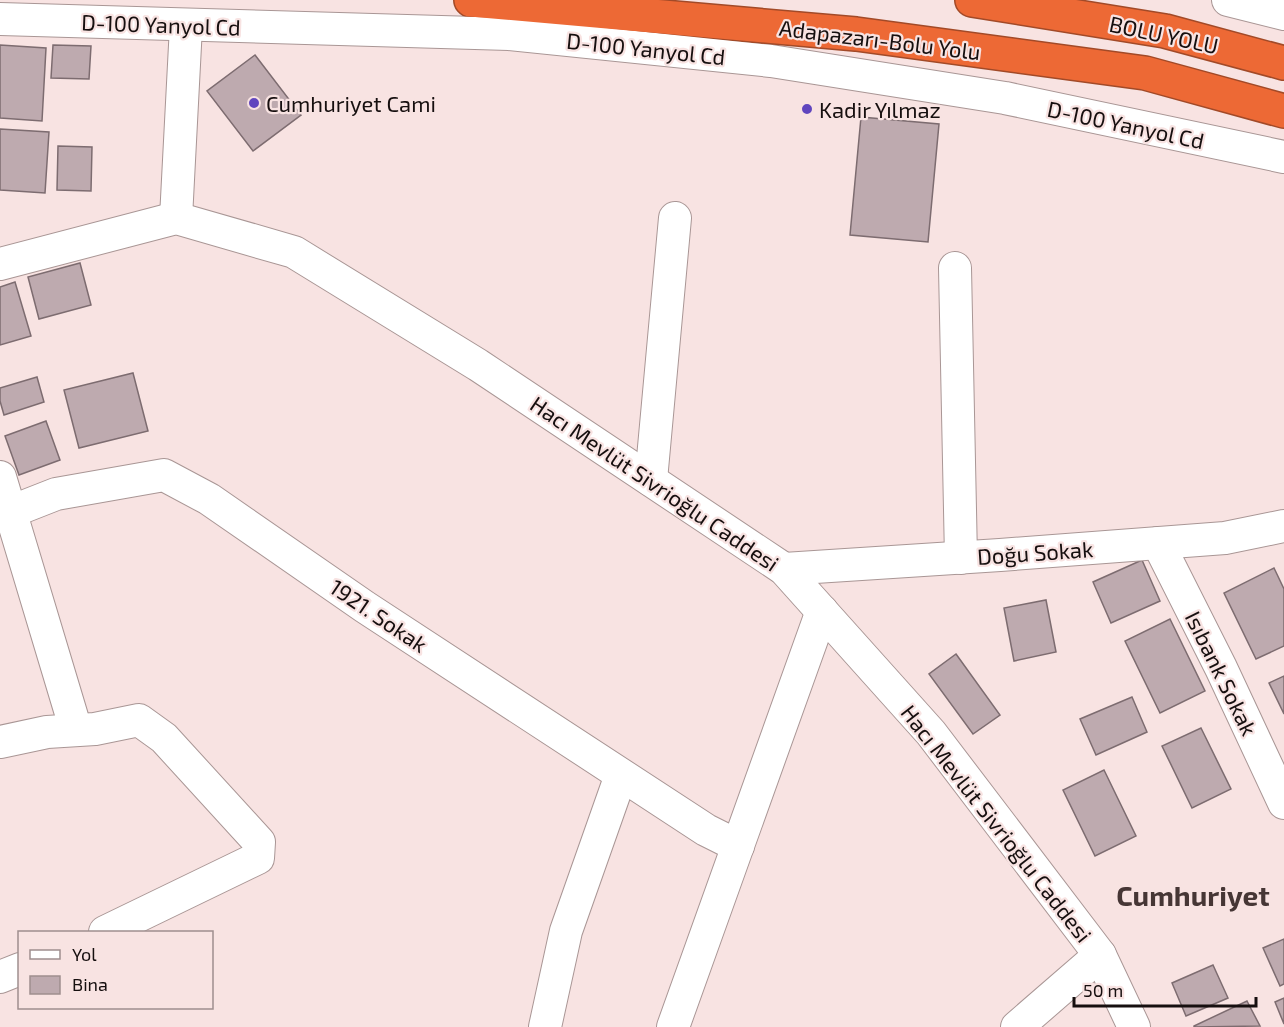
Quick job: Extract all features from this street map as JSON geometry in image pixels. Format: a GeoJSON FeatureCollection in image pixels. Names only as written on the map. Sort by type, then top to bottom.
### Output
{"type":"FeatureCollection","features":[{"type":"Feature","properties":{"kind":"highway","name":"Adapazarı-Bolu Yolu"},"geometry":{"type":"LineString","coordinates":[[471,0],[856,34],[1122,69],[1145,73],[1284,111]]}},
{"type":"Feature","properties":{"kind":"highway","name":"BOLU YOLU"},"geometry":{"type":"LineString","coordinates":[[972,0],[1165,31],[1284,63]]}},
{"type":"Feature","properties":{"kind":"street"},"geometry":{"type":"LineString","coordinates":[[1228,0],[1284,14]]}},
{"type":"Feature","properties":{"kind":"street","name":"D-100 Yanyol Cd"},"geometry":{"type":"LineString","coordinates":[[0,19],[509,34],[771,61],[1005,98],[1284,157]]}},
{"type":"Feature","properties":{"kind":"street"},"geometry":{"type":"LineString","coordinates":[[0,264],[176,218],[186,26]]}},
{"type":"Feature","properties":{"kind":"street","name":"Hacı Mevlüt Sivrioğlu Caddesi"},"geometry":{"type":"LineString","coordinates":[[176,218],[294,252],[478,365],[784,569],[931,733],[1100,955],[1134,1027]]}},
{"type":"Feature","properties":{"kind":"street"},"geometry":{"type":"LineString","coordinates":[[651,480],[675,218]]}},
{"type":"Feature","properties":{"kind":"street"},"geometry":{"type":"LineString","coordinates":[[955,268],[961,558]]}},
{"type":"Feature","properties":{"kind":"street","name":"1921. Sokak"},"geometry":{"type":"LineString","coordinates":[[5,514],[56,494],[164,475],[209,499],[365,608],[706,830],[738,846]]}},
{"type":"Feature","properties":{"kind":"street"},"geometry":{"type":"LineString","coordinates":[[0,477],[5,514],[76,730]]}},
{"type":"Feature","properties":{"kind":"street","name":"Doğu Sokak"},"geometry":{"type":"LineString","coordinates":[[784,569],[1225,538],[1284,526]]}},
{"type":"Feature","properties":{"kind":"street","name":"Isıbank Sokak"},"geometry":{"type":"LineString","coordinates":[[1158,543],[1221,668],[1284,803]]}},
{"type":"Feature","properties":{"kind":"street"},"geometry":{"type":"LineString","coordinates":[[673,1027],[822,611]]}},
{"type":"Feature","properties":{"kind":"street"},"geometry":{"type":"LineString","coordinates":[[0,742],[47,732],[95,729],[140,720],[164,738],[259,842],[258,858],[109,931]]}},
{"type":"Feature","properties":{"kind":"street"},"geometry":{"type":"LineString","coordinates":[[545,1027],[566,931],[621,775]]}},
{"type":"Feature","properties":{"kind":"street"},"geometry":{"type":"LineString","coordinates":[[1017,1027],[1100,955]]}},
{"type":"Feature","properties":{"kind":"street"},"geometry":{"type":"LineString","coordinates":[[0,977],[18,970]]}},
{"type":"Feature","properties":{"kind":"building"},"geometry":{"type":"Polygon","coordinates":[[[0,45],[46,48],[42,121],[0,118],[0,45]]]}},
{"type":"Feature","properties":{"kind":"building"},"geometry":{"type":"Polygon","coordinates":[[[53,45],[91,46],[89,79],[51,78],[53,45]]]}},
{"type":"Feature","properties":{"kind":"building","name":"Cumhuriyet Cami"},"geometry":{"type":"Polygon","coordinates":[[[255,55],[301,115],[253,151],[207,91],[255,55]]]}},
{"type":"Feature","properties":{"kind":"building"},"geometry":{"type":"Polygon","coordinates":[[[861,117],[939,124],[928,242],[850,235],[861,117]]]}},
{"type":"Feature","properties":{"kind":"building"},"geometry":{"type":"Polygon","coordinates":[[[0,129],[49,132],[45,193],[0,190],[0,129]]]}},
{"type":"Feature","properties":{"kind":"building"},"geometry":{"type":"Polygon","coordinates":[[[58,146],[92,147],[91,191],[57,190],[58,146]]]}},
{"type":"Feature","properties":{"kind":"building"},"geometry":{"type":"Polygon","coordinates":[[[80,263],[91,305],[39,319],[28,277],[80,263]]]}},
{"type":"Feature","properties":{"kind":"building"},"geometry":{"type":"Polygon","coordinates":[[[15,282],[31,336],[0,345],[0,287],[15,282]]]}},
{"type":"Feature","properties":{"kind":"building"},"geometry":{"type":"Polygon","coordinates":[[[133,373],[148,431],[79,448],[64,390],[133,373]]]}},
{"type":"Feature","properties":{"kind":"building"},"geometry":{"type":"Polygon","coordinates":[[[37,377],[44,402],[4,415],[0,401],[0,388],[37,377]]]}},
{"type":"Feature","properties":{"kind":"building"},"geometry":{"type":"Polygon","coordinates":[[[46,421],[60,460],[19,475],[5,436],[46,421]]]}},
{"type":"Feature","properties":{"kind":"building"},"geometry":{"type":"Polygon","coordinates":[[[1142,560],[1160,601],[1111,623],[1093,582],[1142,560]]]}},
{"type":"Feature","properties":{"kind":"building"},"geometry":{"type":"Polygon","coordinates":[[[1274,568],[1284,589],[1284,646],[1256,659],[1224,593],[1274,568]]]}},
{"type":"Feature","properties":{"kind":"building"},"geometry":{"type":"Polygon","coordinates":[[[1046,600],[1056,652],[1014,661],[1004,608],[1046,600]]]}},
{"type":"Feature","properties":{"kind":"building"},"geometry":{"type":"Polygon","coordinates":[[[1170,619],[1205,691],[1160,713],[1125,641],[1170,619]]]}},
{"type":"Feature","properties":{"kind":"building"},"geometry":{"type":"Polygon","coordinates":[[[956,654],[1000,715],[973,734],[929,674],[956,654]]]}},
{"type":"Feature","properties":{"kind":"building"},"geometry":{"type":"Polygon","coordinates":[[[1284,676],[1284,714],[1269,683],[1284,676]]]}},
{"type":"Feature","properties":{"kind":"building"},"geometry":{"type":"Polygon","coordinates":[[[1132,697],[1147,732],[1096,755],[1080,719],[1132,697]]]}},
{"type":"Feature","properties":{"kind":"building"},"geometry":{"type":"Polygon","coordinates":[[[1201,728],[1231,789],[1192,808],[1162,746],[1201,728]]]}},
{"type":"Feature","properties":{"kind":"building"},"geometry":{"type":"Polygon","coordinates":[[[1104,770],[1136,836],[1095,856],[1063,790],[1104,770]]]}},
{"type":"Feature","properties":{"kind":"building"},"geometry":{"type":"Polygon","coordinates":[[[1284,939],[1284,984],[1280,986],[1263,948],[1284,939]]]}},
{"type":"Feature","properties":{"kind":"building"},"geometry":{"type":"Polygon","coordinates":[[[1213,965],[1228,998],[1186,1016],[1172,983],[1213,965]]]}},
{"type":"Feature","properties":{"kind":"building"},"geometry":{"type":"Polygon","coordinates":[[[1284,998],[1284,1024],[1275,1002],[1284,998]]]}},
{"type":"Feature","properties":{"kind":"building"},"geometry":{"type":"Polygon","coordinates":[[[1247,1001],[1260,1026],[1194,1027],[1194,1026],[1247,1001]]]}},
{"type":"Feature","properties":{"kind":"place","name":"Cumhuriyet Cami"},"geometry":{"type":"Point","coordinates":[254,103]}},
{"type":"Feature","properties":{"kind":"place","name":"Kadir Yılmaz"},"geometry":{"type":"Point","coordinates":[807,109]}},
{"type":"Feature","properties":{"kind":"district","name":"Cumhuriyet"},"geometry":{"type":"Point","coordinates":[1193,895]}}]}
